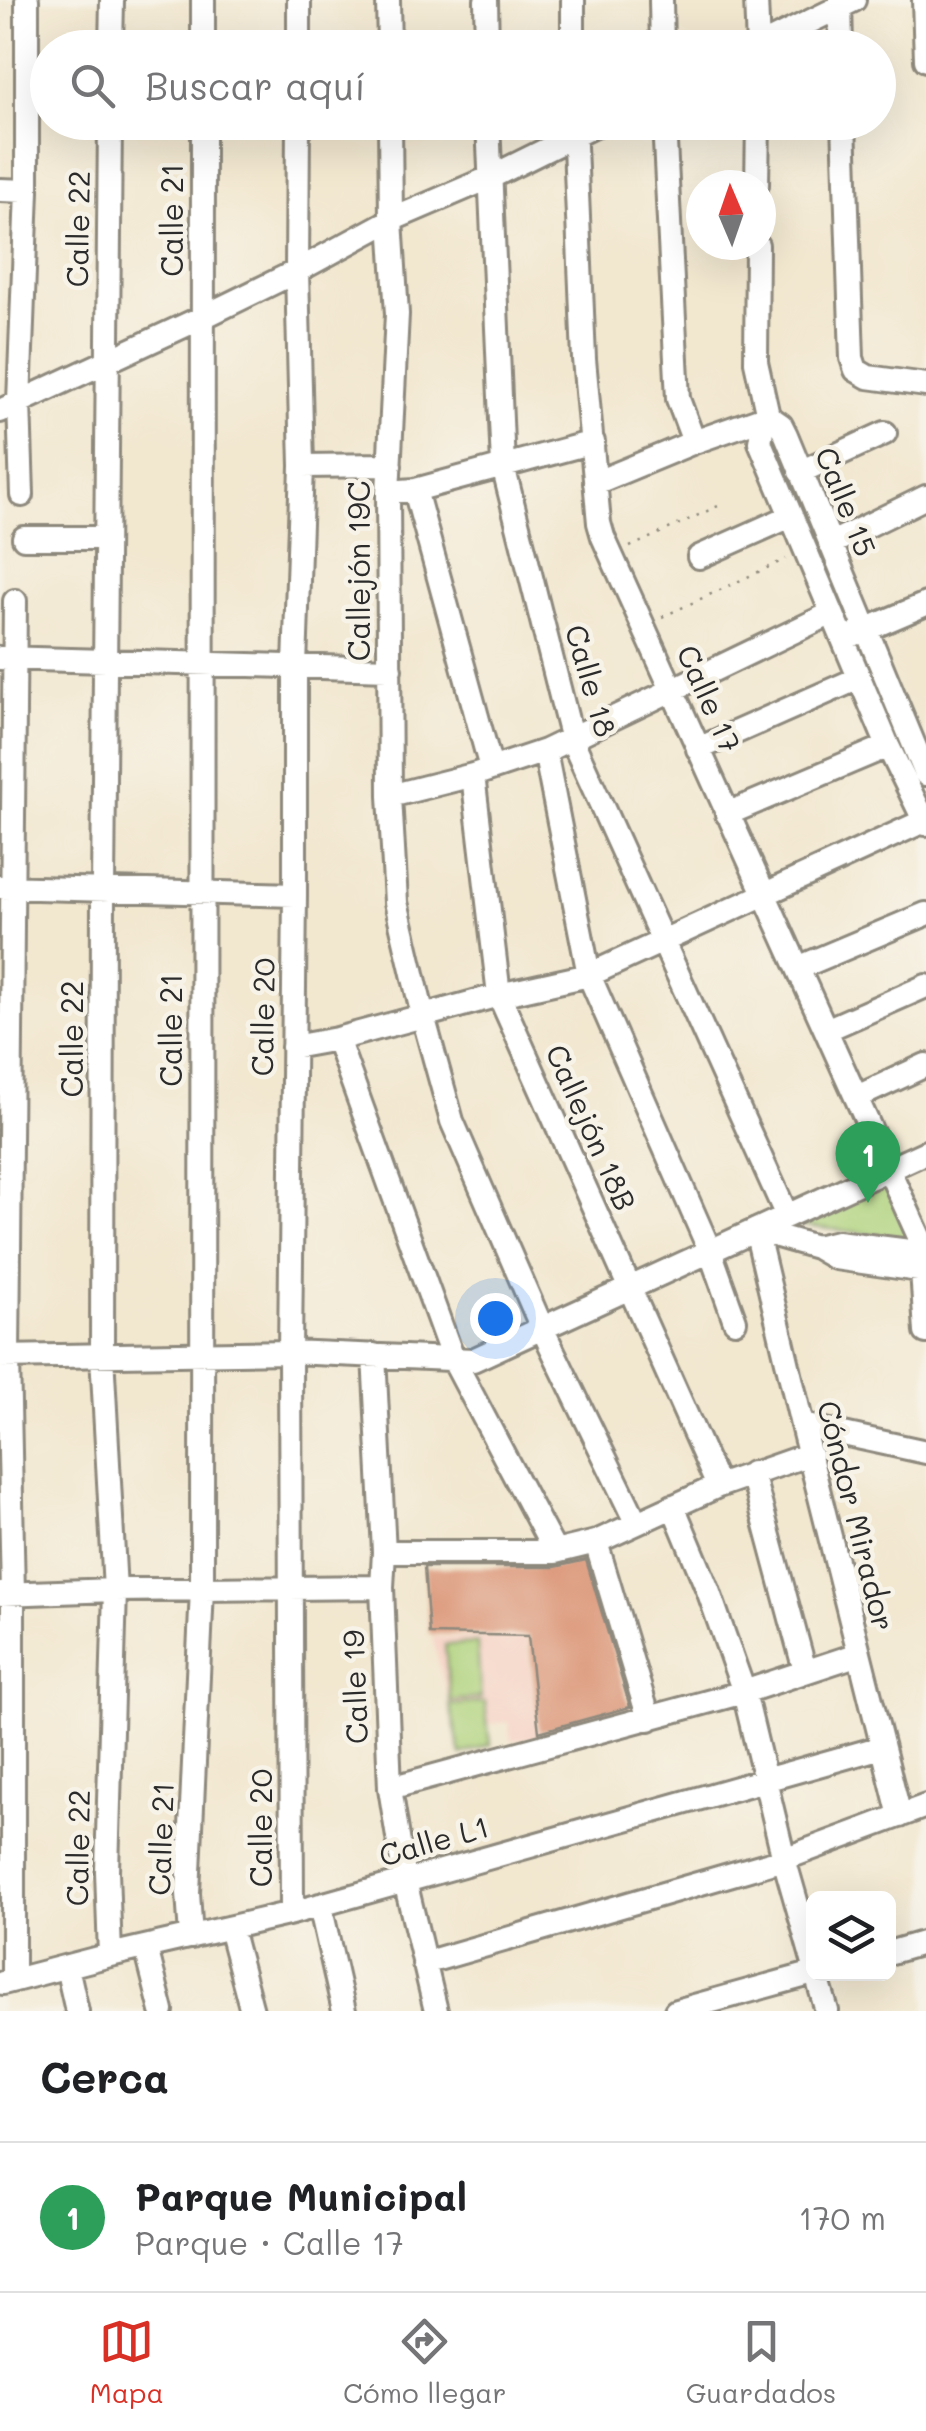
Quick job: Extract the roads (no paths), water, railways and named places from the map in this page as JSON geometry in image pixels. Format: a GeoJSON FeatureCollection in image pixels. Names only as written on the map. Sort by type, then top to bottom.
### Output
{"type":"FeatureCollection","features":[{"type":"Feature","properties":{"kind":"street"},"geometry":{"type":"LineString","coordinates":[[22,496],[9,407],[28,190],[27,0]]}},
{"type":"Feature","properties":{"kind":"street"},"geometry":{"type":"LineString","coordinates":[[111,30],[112,0]]}},
{"type":"Feature","properties":{"kind":"street"},"geometry":{"type":"LineString","coordinates":[[203,0],[203,30]]}},
{"type":"Feature","properties":{"kind":"street"},"geometry":{"type":"LineString","coordinates":[[299,0],[299,30]]}},
{"type":"Feature","properties":{"kind":"street"},"geometry":{"type":"LineString","coordinates":[[388,0],[389,30]]}},
{"type":"Feature","properties":{"kind":"street"},"geometry":{"type":"LineString","coordinates":[[486,0],[487,30]]}},
{"type":"Feature","properties":{"kind":"street"},"geometry":{"type":"LineString","coordinates":[[572,0],[573,30]]}},
{"type":"Feature","properties":{"kind":"street"},"geometry":{"type":"LineString","coordinates":[[662,0],[662,30]]}},
{"type":"Feature","properties":{"kind":"street"},"geometry":{"type":"LineString","coordinates":[[756,0],[757,30]]}},
{"type":"Feature","properties":{"kind":"street"},"geometry":{"type":"LineString","coordinates":[[924,0],[926,60]]}},
{"type":"Feature","properties":{"kind":"street"},"geometry":{"type":"LineString","coordinates":[[791,30],[845,2]]}},
{"type":"Feature","properties":{"kind":"street"},"geometry":{"type":"LineString","coordinates":[[843,30],[845,2]]}},
{"type":"Feature","properties":{"kind":"street","name":"Calle 22"},"geometry":{"type":"LineString","coordinates":[[110,140],[102,1355],[115,1590],[107,1871],[110,1955]]}},
{"type":"Feature","properties":{"kind":"street","name":"Calle 21"},"geometry":{"type":"LineString","coordinates":[[191,1937],[188,1894],[202,1589],[203,140]]}},
{"type":"Feature","properties":{"kind":"street","name":"Calle 20"},"geometry":{"type":"LineString","coordinates":[[292,1913],[294,666],[302,466],[298,140]]}},
{"type":"Feature","properties":{"kind":"street","name":"Callejón 19C"},"geometry":{"type":"LineString","coordinates":[[390,140],[398,314],[388,493],[390,796],[396,902],[452,1122],[542,1328],[636,1522]]}},
{"type":"Feature","properties":{"kind":"street","name":"Calle 18"},"geometry":{"type":"LineString","coordinates":[[489,140],[503,466],[572,740],[787,1216]]}},
{"type":"Feature","properties":{"kind":"street"},"geometry":{"type":"LineString","coordinates":[[9,407],[297,272],[391,220],[490,178],[555,140]]}},
{"type":"Feature","properties":{"kind":"street","name":"Calle 17"},"geometry":{"type":"LineString","coordinates":[[574,140],[584,359],[599,522],[671,691],[890,1168],[925,1261],[926,1332]]}},
{"type":"Feature","properties":{"kind":"street"},"geometry":{"type":"LineString","coordinates":[[665,140],[678,399],[694,442]]}},
{"type":"Feature","properties":{"kind":"street"},"geometry":{"type":"LineString","coordinates":[[757,170],[758,140]]}},
{"type":"Feature","properties":{"kind":"street"},"geometry":{"type":"LineString","coordinates":[[845,140],[852,358],[856,370],[868,377],[926,385]]}},
{"type":"Feature","properties":{"kind":"street"},"geometry":{"type":"LineString","coordinates":[[0,190],[28,190]]}},
{"type":"Feature","properties":{"kind":"street","name":"Calle 15"},"geometry":{"type":"LineString","coordinates":[[756,260],[756,362],[768,416],[781,424],[830,544],[854,634],[926,774]]}},
{"type":"Feature","properties":{"kind":"street"},"geometry":{"type":"LineString","coordinates":[[596,484],[694,442],[768,416]]}},
{"type":"Feature","properties":{"kind":"street"},"geometry":{"type":"LineString","coordinates":[[294,1047],[589,974],[925,822],[907,735],[859,678],[854,634],[832,613],[760,442],[768,416]]}},
{"type":"Feature","properties":{"kind":"street"},"geometry":{"type":"LineString","coordinates":[[800,472],[885,433]]}},
{"type":"Feature","properties":{"kind":"street"},"geometry":{"type":"LineString","coordinates":[[388,493],[415,490],[593,442]]}},
{"type":"Feature","properties":{"kind":"street"},"geometry":{"type":"LineString","coordinates":[[302,466],[390,465]]}},
{"type":"Feature","properties":{"kind":"street","name":"Callejón 18B"},"geometry":{"type":"LineString","coordinates":[[415,490],[482,772],[499,994],[718,1486]]}},
{"type":"Feature","properties":{"kind":"street"},"geometry":{"type":"LineString","coordinates":[[830,544],[926,497]]}},
{"type":"Feature","properties":{"kind":"street"},"geometry":{"type":"LineString","coordinates":[[699,557],[792,516]]}},
{"type":"Feature","properties":{"kind":"street"},"geometry":{"type":"LineString","coordinates":[[24,538],[106,538]]}},
{"type":"Feature","properties":{"kind":"street"},"geometry":{"type":"LineString","coordinates":[[7,1982],[6,659],[15,601]]}},
{"type":"Feature","properties":{"kind":"street"},"geometry":{"type":"LineString","coordinates":[[854,634],[926,604]]}},
{"type":"Feature","properties":{"kind":"street"},"geometry":{"type":"LineString","coordinates":[[390,796],[545,752],[832,613]]}},
{"type":"Feature","properties":{"kind":"street"},"geometry":{"type":"LineString","coordinates":[[6,659],[390,669]]}},
{"type":"Feature","properties":{"kind":"street"},"geometry":{"type":"LineString","coordinates":[[698,749],[859,678]]}},
{"type":"Feature","properties":{"kind":"street"},"geometry":{"type":"LineString","coordinates":[[727,814],[907,735]]}},
{"type":"Feature","properties":{"kind":"street"},"geometry":{"type":"LineString","coordinates":[[545,752],[589,974],[710,1251],[735,1321]]}},
{"type":"Feature","properties":{"kind":"street"},"geometry":{"type":"LineString","coordinates":[[7,888],[296,895]]}},
{"type":"Feature","properties":{"kind":"street"},"geometry":{"type":"LineString","coordinates":[[798,968],[926,914]]}},
{"type":"Feature","properties":{"kind":"street"},"geometry":{"type":"LineString","coordinates":[[826,1030],[926,986]]}},
{"type":"Feature","properties":{"kind":"street"},"geometry":{"type":"LineString","coordinates":[[337,1039],[454,1359],[555,1552]]}},
{"type":"Feature","properties":{"kind":"street"},"geometry":{"type":"LineString","coordinates":[[857,1097],[926,1065]]}},
{"type":"Feature","properties":{"kind":"street"},"geometry":{"type":"LineString","coordinates":[[4,1357],[290,1352],[472,1360],[926,1152]]}},
{"type":"Feature","properties":{"kind":"street"},"geometry":{"type":"LineString","coordinates":[[756,1230],[816,1247],[836,1258],[925,1261]]}},
{"type":"Feature","properties":{"kind":"street","name":"Cóndor Mirador"},"geometry":{"type":"LineString","coordinates":[[756,1230],[900,1816]]}},
{"type":"Feature","properties":{"kind":"street","name":"Calle 19"},"geometry":{"type":"LineString","coordinates":[[374,1355],[390,1788],[405,1881],[436,2011]]}},
{"type":"Feature","properties":{"kind":"street"},"geometry":{"type":"LineString","coordinates":[[802,1424],[926,1452]]}},
{"type":"Feature","properties":{"kind":"street"},"geometry":{"type":"LineString","coordinates":[[384,1552],[555,1552],[596,1542],[752,1472],[810,1454]]}},
{"type":"Feature","properties":{"kind":"street"},"geometry":{"type":"LineString","coordinates":[[752,1472],[804,1671]]}},
{"type":"Feature","properties":{"kind":"street"},"geometry":{"type":"LineString","coordinates":[[673,1506],[744,1692],[806,1936]]}},
{"type":"Feature","properties":{"kind":"street"},"geometry":{"type":"LineString","coordinates":[[596,1542],[649,1719]]}},
{"type":"Feature","properties":{"kind":"street"},"geometry":{"type":"LineString","coordinates":[[7,1594],[382,1587]]}},
{"type":"Feature","properties":{"kind":"street"},"geometry":{"type":"LineString","coordinates":[[390,1788],[744,1692],[859,1654]]}},
{"type":"Feature","properties":{"kind":"street","name":"Calle L1"},"geometry":{"type":"LineString","coordinates":[[7,1982],[292,1913],[882,1747]]}},
{"type":"Feature","properties":{"kind":"street"},"geometry":{"type":"LineString","coordinates":[[424,1963],[784,1859],[926,1806]]}},
{"type":"Feature","properties":{"kind":"street"},"geometry":{"type":"LineString","coordinates":[[320,1905],[344,2011]]}},
{"type":"Feature","properties":{"kind":"street"},"geometry":{"type":"LineString","coordinates":[[230,1928],[252,2011]]}},
{"type":"Feature","properties":{"kind":"street"},"geometry":{"type":"LineString","coordinates":[[896,1950],[926,1942]]}},
{"type":"Feature","properties":{"kind":"street"},"geometry":{"type":"LineString","coordinates":[[146,1948],[162,2011]]}},
{"type":"Feature","properties":{"kind":"street"},"geometry":{"type":"LineString","coordinates":[[67,1967],[77,2011]]}},
{"type":"Feature","properties":{"kind":"street"},"geometry":{"type":"LineString","coordinates":[[676,2011],[806,1975]]}},
{"type":"Feature","properties":{"kind":"street"},"geometry":{"type":"LineString","coordinates":[[817,1981],[826,2011]]}},
{"type":"Feature","properties":{"kind":"place","name":"Parque Municipal"},"geometry":{"type":"Point","coordinates":[868,1203]}}]}
